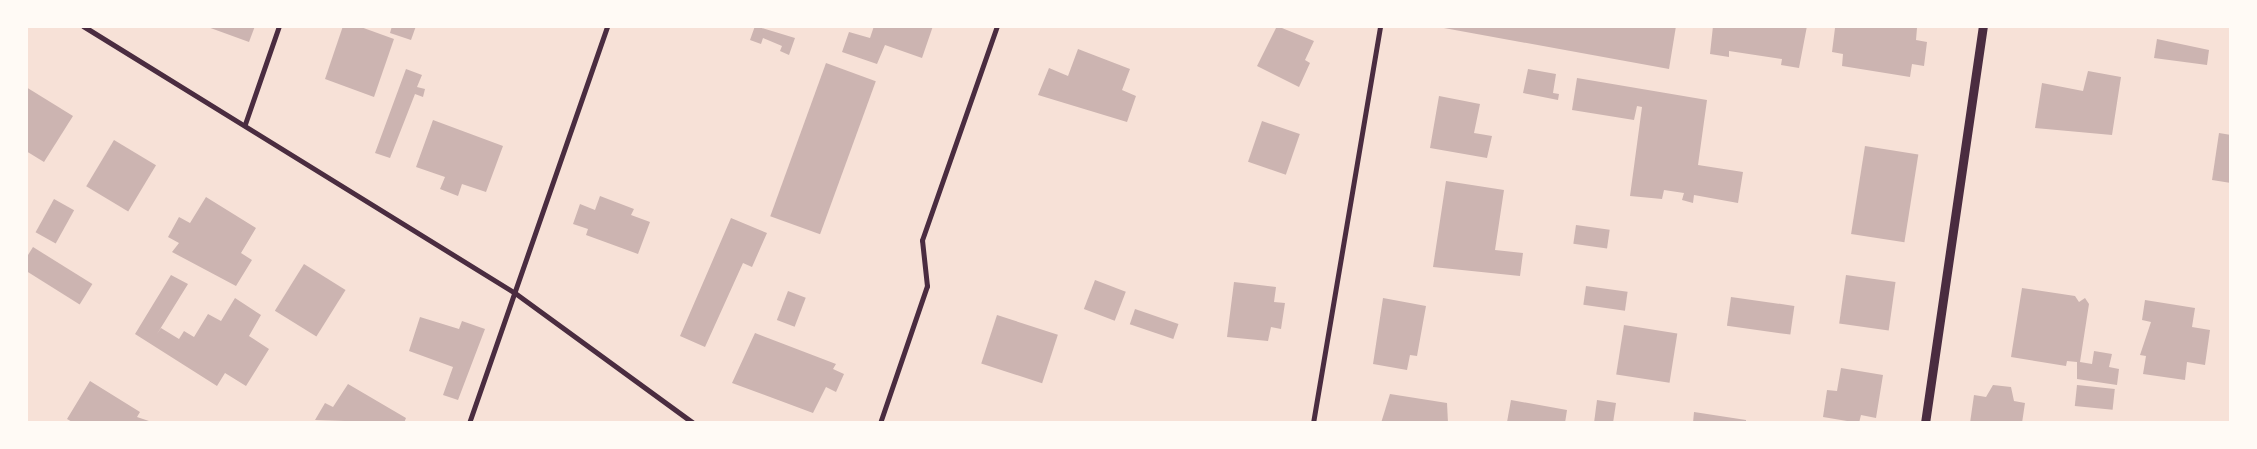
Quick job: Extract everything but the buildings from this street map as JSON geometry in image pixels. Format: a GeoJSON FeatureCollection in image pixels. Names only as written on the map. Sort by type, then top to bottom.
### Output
{"type":"FeatureCollection","features":[{"type":"Feature","properties":{"kind":"street"},"geometry":{"type":"LineString","coordinates":[[83,26],[245,124],[515,293],[693,423]]}},
{"type":"Feature","properties":{"kind":"street"},"geometry":{"type":"LineString","coordinates":[[245,124],[278,26]]}},
{"type":"Feature","properties":{"kind":"street"},"geometry":{"type":"LineString","coordinates":[[469,423],[607,26]]}},
{"type":"Feature","properties":{"kind":"street"},"geometry":{"type":"LineString","coordinates":[[880,423],[927,286],[922,240],[997,26]]}},
{"type":"Feature","properties":{"kind":"street"},"geometry":{"type":"LineString","coordinates":[[1313,423],[1380,26]]}},
{"type":"Feature","properties":{"kind":"street"},"geometry":{"type":"LineString","coordinates":[[1925,423],[1983,26]]}}]}
